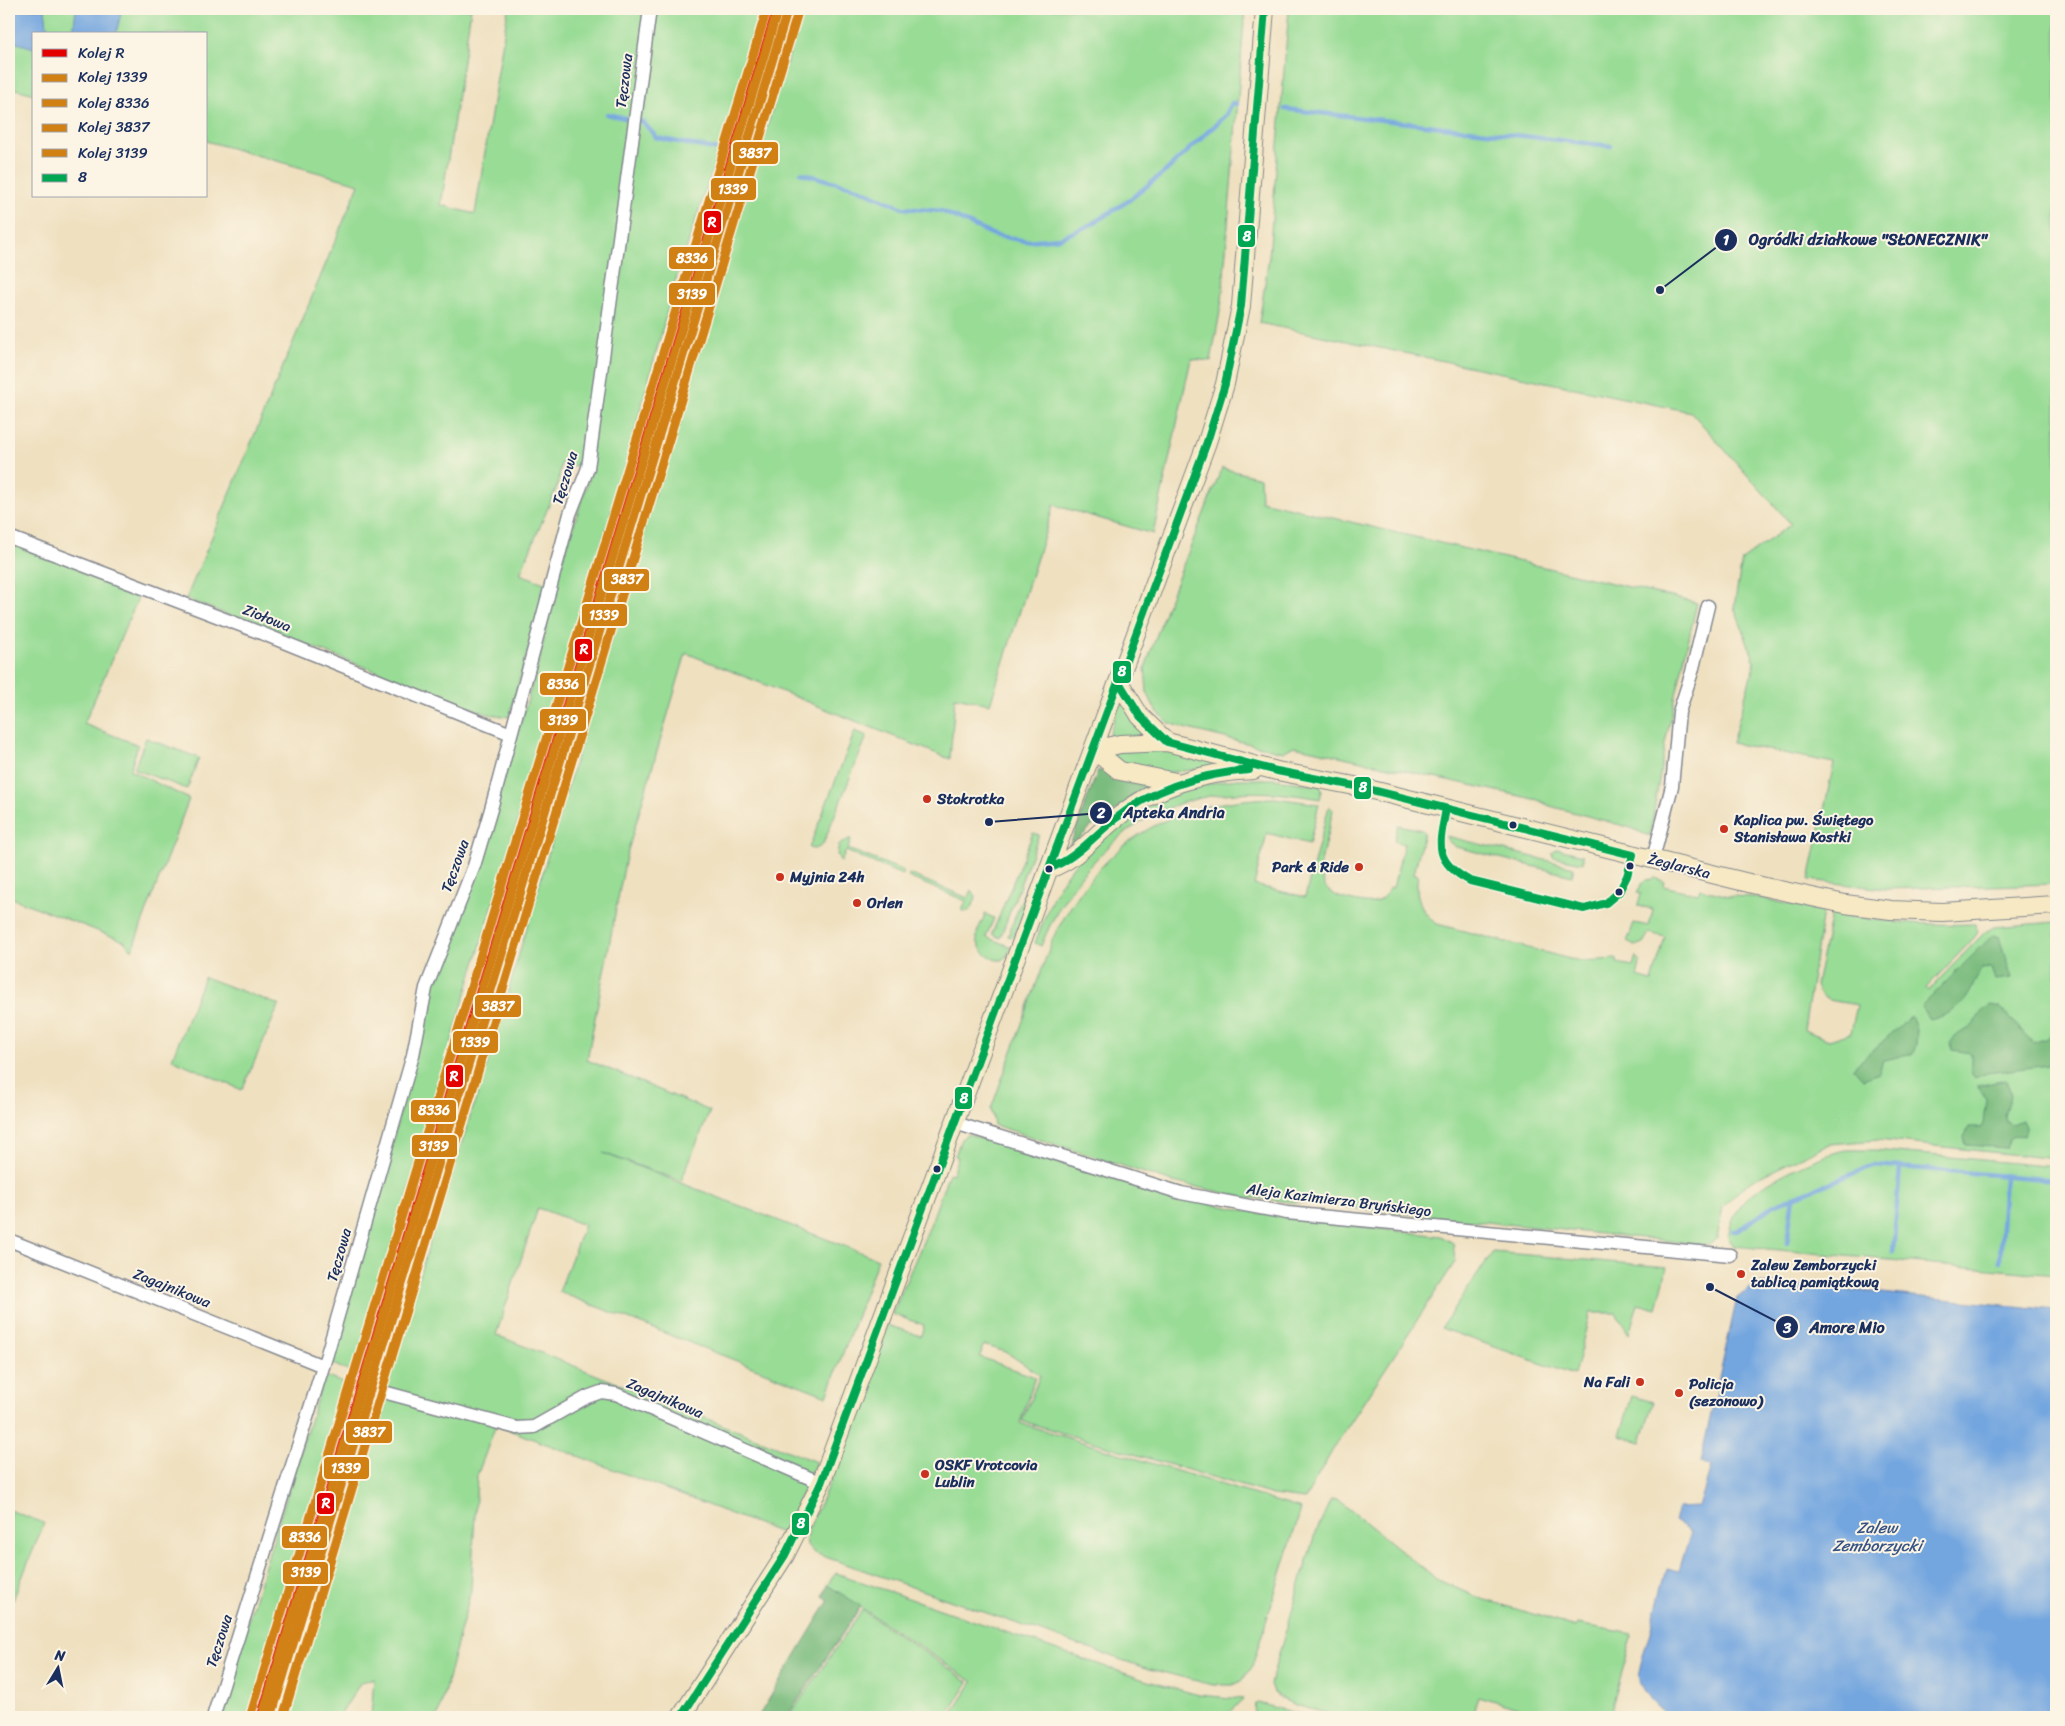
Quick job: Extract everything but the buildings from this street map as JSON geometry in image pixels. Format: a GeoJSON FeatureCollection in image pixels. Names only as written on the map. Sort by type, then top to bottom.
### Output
{"type":"FeatureCollection","features":[{"type":"Feature","properties":{"kind":"street","name":"Tęczowa"},"geometry":{"type":"LineString","coordinates":[[213,1717],[323,1366],[413,1055],[426,988],[474,866],[570,514],[588,468],[650,9]]}},
{"type":"Feature","properties":{"kind":"street"},"geometry":{"type":"LineString","coordinates":[[681,1717],[788,1550],[821,1483],[1051,868],[1207,442],[1232,352],[1243,289],[1265,9]]}},
{"type":"Feature","properties":{"kind":"street","name":"Ziołowa"},"geometry":{"type":"LineString","coordinates":[[9,536],[261,633],[511,734]]}},
{"type":"Feature","properties":{"kind":"street"},"geometry":{"type":"LineString","coordinates":[[1653,859],[1672,786],[1679,712],[1692,672],[1708,606]]}},
{"type":"Feature","properties":{"kind":"street","name":"Żeglarska"},"geometry":{"type":"LineString","coordinates":[[1119,682],[1140,716],[1167,742]]}},
{"type":"Feature","properties":{"kind":"street","name":"Żeglarska"},"geometry":{"type":"LineString","coordinates":[[1094,750],[1120,744],[1167,742],[1277,771],[1360,787],[1810,897],[1891,910],[1956,912],[2056,905]]}},
{"type":"Feature","properties":{"kind":"street","name":"Żeglarska"},"geometry":{"type":"LineString","coordinates":[[1094,750],[1120,772],[1176,782]]}},
{"type":"Feature","properties":{"kind":"street","name":"Żeglarska"},"geometry":{"type":"LineString","coordinates":[[1051,868],[1066,862],[1114,819],[1138,802],[1176,782],[1219,772],[1277,771]]}},
{"type":"Feature","properties":{"kind":"street","name":"Aleja Kazimierza Bryńskiego"},"geometry":{"type":"LineString","coordinates":[[955,1123],[1181,1193],[1231,1204],[1287,1213],[1730,1255]]}},
{"type":"Feature","properties":{"kind":"street","name":"Zagajnikowa"},"geometry":{"type":"LineString","coordinates":[[9,1240],[323,1366]]}},
{"type":"Feature","properties":{"kind":"street","name":"Zagajnikowa"},"geometry":{"type":"LineString","coordinates":[[380,1391],[517,1428],[534,1428],[587,1397],[601,1392],[616,1394],[821,1483]]}},
{"type":"Feature","properties":{"kind":"green space"},"geometry":{"type":"Polygon","coordinates":[[[9,9],[471,9],[441,205],[475,214],[508,9],[766,9],[676,279],[623,474],[460,1013],[356,1375],[329,1362],[374,1215],[431,988],[478,867],[538,665],[559,570],[592,469],[561,463],[558,484],[520,574],[547,584],[509,717],[488,714],[186,599],[359,184],[208,142],[208,32],[32,32],[32,93],[9,87],[9,9]]]}},
{"type":"Feature","properties":{"kind":"green space"},"geometry":{"type":"Polygon","coordinates":[[[803,9],[1245,9],[1222,301],[1211,361],[1191,359],[1153,534],[1054,505],[990,704],[955,697],[950,759],[686,653],[626,857],[587,1060],[710,1111],[681,1181],[603,1153],[878,1259],[827,1396],[559,1292],[584,1225],[538,1208],[496,1335],[816,1462],[784,1534],[496,1425],[477,1476],[471,1590],[438,1717],[371,1717],[374,1678],[361,1682],[339,1717],[283,1717],[376,1393],[382,1391],[487,1064],[627,583],[803,9]]]}},
{"type":"Feature","properties":{"kind":"green space"},"geometry":{"type":"Polygon","coordinates":[[[1289,9],[2056,9],[2056,884],[1885,889],[1809,880],[1834,763],[1732,743],[1755,662],[1734,607],[1742,560],[1791,524],[1691,412],[1259,323],[1269,257],[1289,9]]]}},
{"type":"Feature","properties":{"kind":"green space"},"geometry":{"type":"Polygon","coordinates":[[[1222,468],[1260,478],[1261,501],[1697,603],[1665,743],[1650,836],[1628,827],[1550,806],[1538,800],[1294,746],[1283,752],[1184,728],[1167,722],[1155,709],[1147,692],[1145,668],[1168,603],[1222,468]]]}},
{"type":"Feature","properties":{"kind":"green space"},"geometry":{"type":"Polygon","coordinates":[[[9,540],[141,591],[84,724],[138,745],[130,770],[189,799],[132,950],[124,941],[9,897],[9,540]]]}},
{"type":"Feature","properties":{"kind":"green space"},"geometry":{"type":"Polygon","coordinates":[[[1126,703],[1152,736],[1108,738],[1119,704],[1126,703]]]}},
{"type":"Feature","properties":{"kind":"green space"},"geometry":{"type":"Polygon","coordinates":[[[855,731],[867,736],[823,844],[817,848],[809,848],[855,731]]]}},
{"type":"Feature","properties":{"kind":"green space"},"geometry":{"type":"Polygon","coordinates":[[[146,738],[199,758],[187,789],[134,769],[146,738]]]}},
{"type":"Feature","properties":{"kind":"green space"},"geometry":{"type":"Polygon","coordinates":[[[1162,750],[1216,762],[1213,769],[1166,772],[1131,765],[1114,757],[1114,751],[1162,750]]]}},
{"type":"Feature","properties":{"kind":"green space"},"geometry":{"type":"Polygon","coordinates":[[[1098,770],[1122,779],[1158,783],[1091,827],[1072,846],[1070,845],[1098,770]]]}},
{"type":"Feature","properties":{"kind":"green space"},"geometry":{"type":"Polygon","coordinates":[[[1237,779],[1275,779],[1320,786],[1322,790],[1320,799],[1256,792],[1208,796],[1167,808],[1143,821],[1120,837],[1100,855],[1065,898],[1041,946],[1035,943],[1053,897],[1068,873],[1086,851],[1107,832],[1156,802],[1182,791],[1237,779]]]}},
{"type":"Feature","properties":{"kind":"green space"},"geometry":{"type":"Polygon","coordinates":[[[1275,798],[1319,804],[1309,844],[1267,833],[1254,885],[1305,897],[1329,806],[1333,810],[1319,870],[1323,872],[1326,888],[1333,894],[1361,903],[1378,902],[1389,888],[1393,888],[1404,844],[1394,841],[1398,825],[1422,830],[1424,832],[1414,874],[1418,875],[1417,889],[1420,902],[1427,914],[1437,924],[1582,961],[1617,959],[1617,963],[1633,966],[1636,956],[1640,963],[1637,977],[1652,981],[1665,937],[1649,933],[1643,943],[1635,946],[1627,942],[1634,923],[1649,926],[1653,909],[1638,906],[1641,893],[1637,892],[1644,881],[1655,878],[1664,881],[1663,886],[1698,894],[1700,889],[1729,896],[1756,897],[1823,912],[1804,1030],[1829,1040],[1851,1033],[1857,1005],[1827,999],[1818,991],[1816,985],[1831,914],[1903,922],[1975,924],[1978,932],[1974,938],[1926,988],[1928,991],[1985,932],[1994,927],[2056,922],[2056,1159],[1878,1140],[1829,1144],[1759,1177],[1743,1187],[1723,1207],[1717,1238],[1709,1245],[1243,1197],[1173,1182],[994,1125],[991,1109],[1053,938],[1072,905],[1093,876],[1116,852],[1142,833],[1170,818],[1202,808],[1236,801],[1275,798]]]}},
{"type":"Feature","properties":{"kind":"green space"},"geometry":{"type":"Polygon","coordinates":[[[1033,833],[1039,835],[1000,938],[992,934],[1033,833]]]}},
{"type":"Feature","properties":{"kind":"green space"},"geometry":{"type":"Polygon","coordinates":[[[1446,836],[1574,867],[1572,876],[1456,847],[1448,841],[1446,836]]]}},
{"type":"Feature","properties":{"kind":"green space"},"geometry":{"type":"Polygon","coordinates":[[[851,839],[848,849],[904,871],[902,875],[846,851],[841,862],[837,854],[839,845],[851,839]]]}},
{"type":"Feature","properties":{"kind":"green space"},"geometry":{"type":"Polygon","coordinates":[[[1558,849],[1583,855],[1583,863],[1553,857],[1552,853],[1558,849]]]}},
{"type":"Feature","properties":{"kind":"green space"},"geometry":{"type":"Polygon","coordinates":[[[909,874],[968,898],[972,890],[976,897],[972,908],[968,911],[962,911],[966,901],[908,877],[909,874]]]}},
{"type":"Feature","properties":{"kind":"green space"},"geometry":{"type":"Polygon","coordinates":[[[1027,885],[1025,909],[1013,938],[1008,936],[1027,885]]]}},
{"type":"Feature","properties":{"kind":"green space"},"geometry":{"type":"Polygon","coordinates":[[[985,914],[994,918],[986,937],[1011,947],[1007,956],[1001,960],[991,958],[983,952],[978,943],[977,933],[985,914]]]}},
{"type":"Feature","properties":{"kind":"green space"},"geometry":{"type":"Polygon","coordinates":[[[1993,935],[1999,937],[2012,978],[1995,980],[1991,968],[1982,969],[1969,994],[1957,1008],[1930,1020],[1921,1007],[1993,935]]]}},
{"type":"Feature","properties":{"kind":"green space"},"geometry":{"type":"Polygon","coordinates":[[[204,977],[279,1005],[242,1090],[172,1059],[204,977]]]}},
{"type":"Feature","properties":{"kind":"green space"},"geometry":{"type":"Polygon","coordinates":[[[1991,1005],[2000,1007],[2033,1043],[2047,1038],[2056,1028],[2056,1064],[1987,1073],[1975,1078],[1971,1073],[1971,1053],[1952,1050],[1950,1043],[1959,1034],[1972,1026],[1981,1013],[1991,1005]]]}},
{"type":"Feature","properties":{"kind":"green space"},"geometry":{"type":"Polygon","coordinates":[[[1911,1016],[1915,1025],[1916,1035],[1913,1054],[1883,1060],[1879,1073],[1863,1079],[1853,1068],[1911,1016]]]}},
{"type":"Feature","properties":{"kind":"green space"},"geometry":{"type":"Polygon","coordinates":[[[2006,1080],[2011,1095],[2005,1116],[2006,1121],[2011,1124],[2022,1120],[2026,1129],[2024,1135],[2011,1137],[2006,1148],[1966,1145],[1964,1137],[1969,1127],[1981,1127],[1984,1123],[1987,1099],[1977,1086],[2006,1080]]]}},
{"type":"Feature","properties":{"kind":"green space"},"geometry":{"type":"Polygon","coordinates":[[[968,1134],[1180,1198],[1286,1218],[1441,1236],[1453,1243],[1455,1262],[1335,1446],[1305,1499],[1273,1495],[1022,1421],[1040,1375],[1006,1352],[983,1345],[980,1357],[1035,1377],[1020,1423],[1301,1509],[1251,1670],[1241,1681],[1232,1685],[1213,1685],[1142,1667],[814,1553],[807,1545],[806,1539],[809,1528],[832,1477],[887,1325],[921,1336],[924,1325],[892,1314],[929,1228],[949,1173],[952,1174],[958,1157],[955,1156],[961,1139],[968,1134]]]}},
{"type":"Feature","properties":{"kind":"green space"},"geometry":{"type":"Polygon","coordinates":[[[1846,1150],[1875,1150],[2056,1167],[2056,1275],[1734,1246],[1728,1238],[1731,1225],[1740,1206],[1748,1197],[1789,1171],[1846,1150]]]}},
{"type":"Feature","properties":{"kind":"green space"},"geometry":{"type":"Polygon","coordinates":[[[1493,1252],[1667,1267],[1657,1309],[1638,1304],[1629,1334],[1616,1313],[1590,1313],[1574,1375],[1441,1328],[1493,1252]]]}},
{"type":"Feature","properties":{"kind":"green space"},"geometry":{"type":"Polygon","coordinates":[[[324,1376],[352,1386],[253,1717],[218,1717],[324,1376]]]}},
{"type":"Feature","properties":{"kind":"green space"},"geometry":{"type":"Polygon","coordinates":[[[1632,1396],[1653,1402],[1641,1442],[1620,1436],[1632,1396]]]}},
{"type":"Feature","properties":{"kind":"green space"},"geometry":{"type":"Polygon","coordinates":[[[1331,1499],[1338,1500],[1436,1579],[1476,1597],[1576,1627],[1578,1624],[1633,1634],[1609,1717],[1525,1717],[1527,1711],[1478,1696],[1472,1717],[1341,1717],[1295,1705],[1280,1698],[1273,1692],[1270,1684],[1314,1537],[1331,1499]]]}},
{"type":"Feature","properties":{"kind":"green space"},"geometry":{"type":"Polygon","coordinates":[[[9,1510],[44,1523],[13,1600],[9,1598],[9,1510]]]}},
{"type":"Feature","properties":{"kind":"green space"},"geometry":{"type":"Polygon","coordinates":[[[836,1573],[1144,1680],[1199,1695],[1243,1699],[1223,1717],[950,1717],[973,1682],[827,1585],[836,1573]]]}},
{"type":"Feature","properties":{"kind":"green space"},"geometry":{"type":"Polygon","coordinates":[[[827,1585],[861,1606],[787,1717],[758,1717],[829,1600],[823,1596],[827,1585]]]}},
{"type":"Feature","properties":{"kind":"green space"},"geometry":{"type":"Polygon","coordinates":[[[862,1610],[969,1682],[946,1717],[789,1717],[862,1610]]]}},
{"type":"Feature","properties":{"kind":"green space"},"geometry":{"type":"Polygon","coordinates":[[[1258,1703],[1310,1717],[1253,1717],[1255,1704],[1258,1703]]]}},
{"type":"Feature","properties":{"kind":"water"},"geometry":{"type":"Polygon","coordinates":[[[13,9],[45,9],[48,32],[32,32],[32,47],[10,41],[13,9]]]}},
{"type":"Feature","properties":{"kind":"water"},"geometry":{"type":"Polygon","coordinates":[[[76,9],[122,9],[116,32],[73,32],[76,9]]]}},
{"type":"Feature","properties":{"kind":"water","name":"Zalew Zemborzycki"},"geometry":{"type":"Polygon","coordinates":[[[1779,1283],[2056,1310],[2056,1717],[1670,1717],[1647,1694],[1638,1675],[1667,1568],[1679,1571],[1691,1531],[1674,1520],[1678,1508],[1699,1507],[1711,1467],[1700,1463],[1737,1298],[1756,1284],[1779,1283]]]}},
{"type":"Feature","properties":{"kind":"waterway"},"geometry":{"type":"LineString","coordinates":[[801,173],[857,188],[903,208],[941,211],[994,235],[1026,241],[1060,238],[1090,225],[1128,201],[1166,171],[1226,115],[1232,103],[1237,104]]}},
{"type":"Feature","properties":{"kind":"waterway"},"geometry":{"type":"LineString","coordinates":[[1285,109],[1611,146]]}},
{"type":"Feature","properties":{"kind":"waterway"},"geometry":{"type":"LineString","coordinates":[[607,114],[643,122],[657,138],[724,151]]}},
{"type":"Feature","properties":{"kind":"waterway"},"geometry":{"type":"LineString","coordinates":[[1733,1231],[1737,1231],[1774,1205],[1875,1165],[2056,1180]]}},
{"type":"Feature","properties":{"kind":"waterway"},"geometry":{"type":"LineString","coordinates":[[1893,1252],[1900,1167]]}},
{"type":"Feature","properties":{"kind":"waterway"},"geometry":{"type":"LineString","coordinates":[[2000,1261],[2005,1175]]}},
{"type":"Feature","properties":{"kind":"waterway"},"geometry":{"type":"LineString","coordinates":[[1787,1243],[1793,1197]]}},
{"type":"Feature","properties":{"kind":"rail line","name":"8336"},"geometry":{"type":"LineString","coordinates":[[251,1714],[767,9]]}},
{"type":"Feature","properties":{"kind":"rail line","name":"R"},"geometry":{"type":"LineString","coordinates":[[261,1717],[777,9]]}},
{"type":"Feature","properties":{"kind":"rail line","name":"3139"},"geometry":{"type":"LineString","coordinates":[[263,1714],[778,9]]}},
{"type":"Feature","properties":{"kind":"rail line","name":"1339"},"geometry":{"type":"LineString","coordinates":[[271,1717],[787,12]]}},
{"type":"Feature","properties":{"kind":"rail line","name":"3837"},"geometry":{"type":"LineString","coordinates":[[283,1717],[798,12]]}},
{"type":"Feature","properties":{"kind":"transit line","name":"8"},"geometry":{"type":"LineString","coordinates":[[681,1717],[785,1555],[821,1483],[1207,442],[1225,384],[1241,306],[1265,9]]}},
{"type":"Feature","properties":{"kind":"transit line","name":"8"},"geometry":{"type":"LineString","coordinates":[[1119,682],[1140,716],[1167,742],[1277,771],[1360,787],[1633,855]]}},
{"type":"Feature","properties":{"kind":"transit line","name":"8"},"geometry":{"type":"LineString","coordinates":[[1051,868],[1077,852],[1130,808],[1161,791],[1195,779],[1249,770]]}},
{"type":"Feature","properties":{"kind":"transit line","name":"8"},"geometry":{"type":"LineString","coordinates":[[1446,809],[1441,842],[1444,859],[1458,874],[1470,881],[1584,909],[1606,903],[1619,892],[1627,876],[1633,855]]}},
{"type":"Feature","properties":{"kind":"place","name":"Ogródki działkowe \"SŁONECZNIK\""},"geometry":{"type":"Point","coordinates":[1660,290]}},
{"type":"Feature","properties":{"kind":"place","name":"Stokrotka"},"geometry":{"type":"Point","coordinates":[927,799]}},
{"type":"Feature","properties":{"kind":"place","name":"Apteka Andria"},"geometry":{"type":"Point","coordinates":[989,822]}},
{"type":"Feature","properties":{"kind":"place","name":"Kaplica pw. Świętego Stanisława Kostki"},"geometry":{"type":"Point","coordinates":[1724,829]}},
{"type":"Feature","properties":{"kind":"place","name":"Park & Ride"},"geometry":{"type":"Point","coordinates":[1359,867]}},
{"type":"Feature","properties":{"kind":"place","name":"Myjnia 24h"},"geometry":{"type":"Point","coordinates":[780,877]}},
{"type":"Feature","properties":{"kind":"place","name":"Orlen"},"geometry":{"type":"Point","coordinates":[857,903]}},
{"type":"Feature","properties":{"kind":"place","name":"Zalew Zemborzycki tablicą pamiątkową"},"geometry":{"type":"Point","coordinates":[1741,1274]}},
{"type":"Feature","properties":{"kind":"place","name":"Amore Mio"},"geometry":{"type":"Point","coordinates":[1710,1287]}},
{"type":"Feature","properties":{"kind":"place","name":"Na Fali"},"geometry":{"type":"Point","coordinates":[1640,1382]}},
{"type":"Feature","properties":{"kind":"place","name":"Policja (sezonowo)"},"geometry":{"type":"Point","coordinates":[1679,1393]}},
{"type":"Feature","properties":{"kind":"place","name":"OSKF Vrotcovia Lublin"},"geometry":{"type":"Point","coordinates":[925,1474]}}]}
